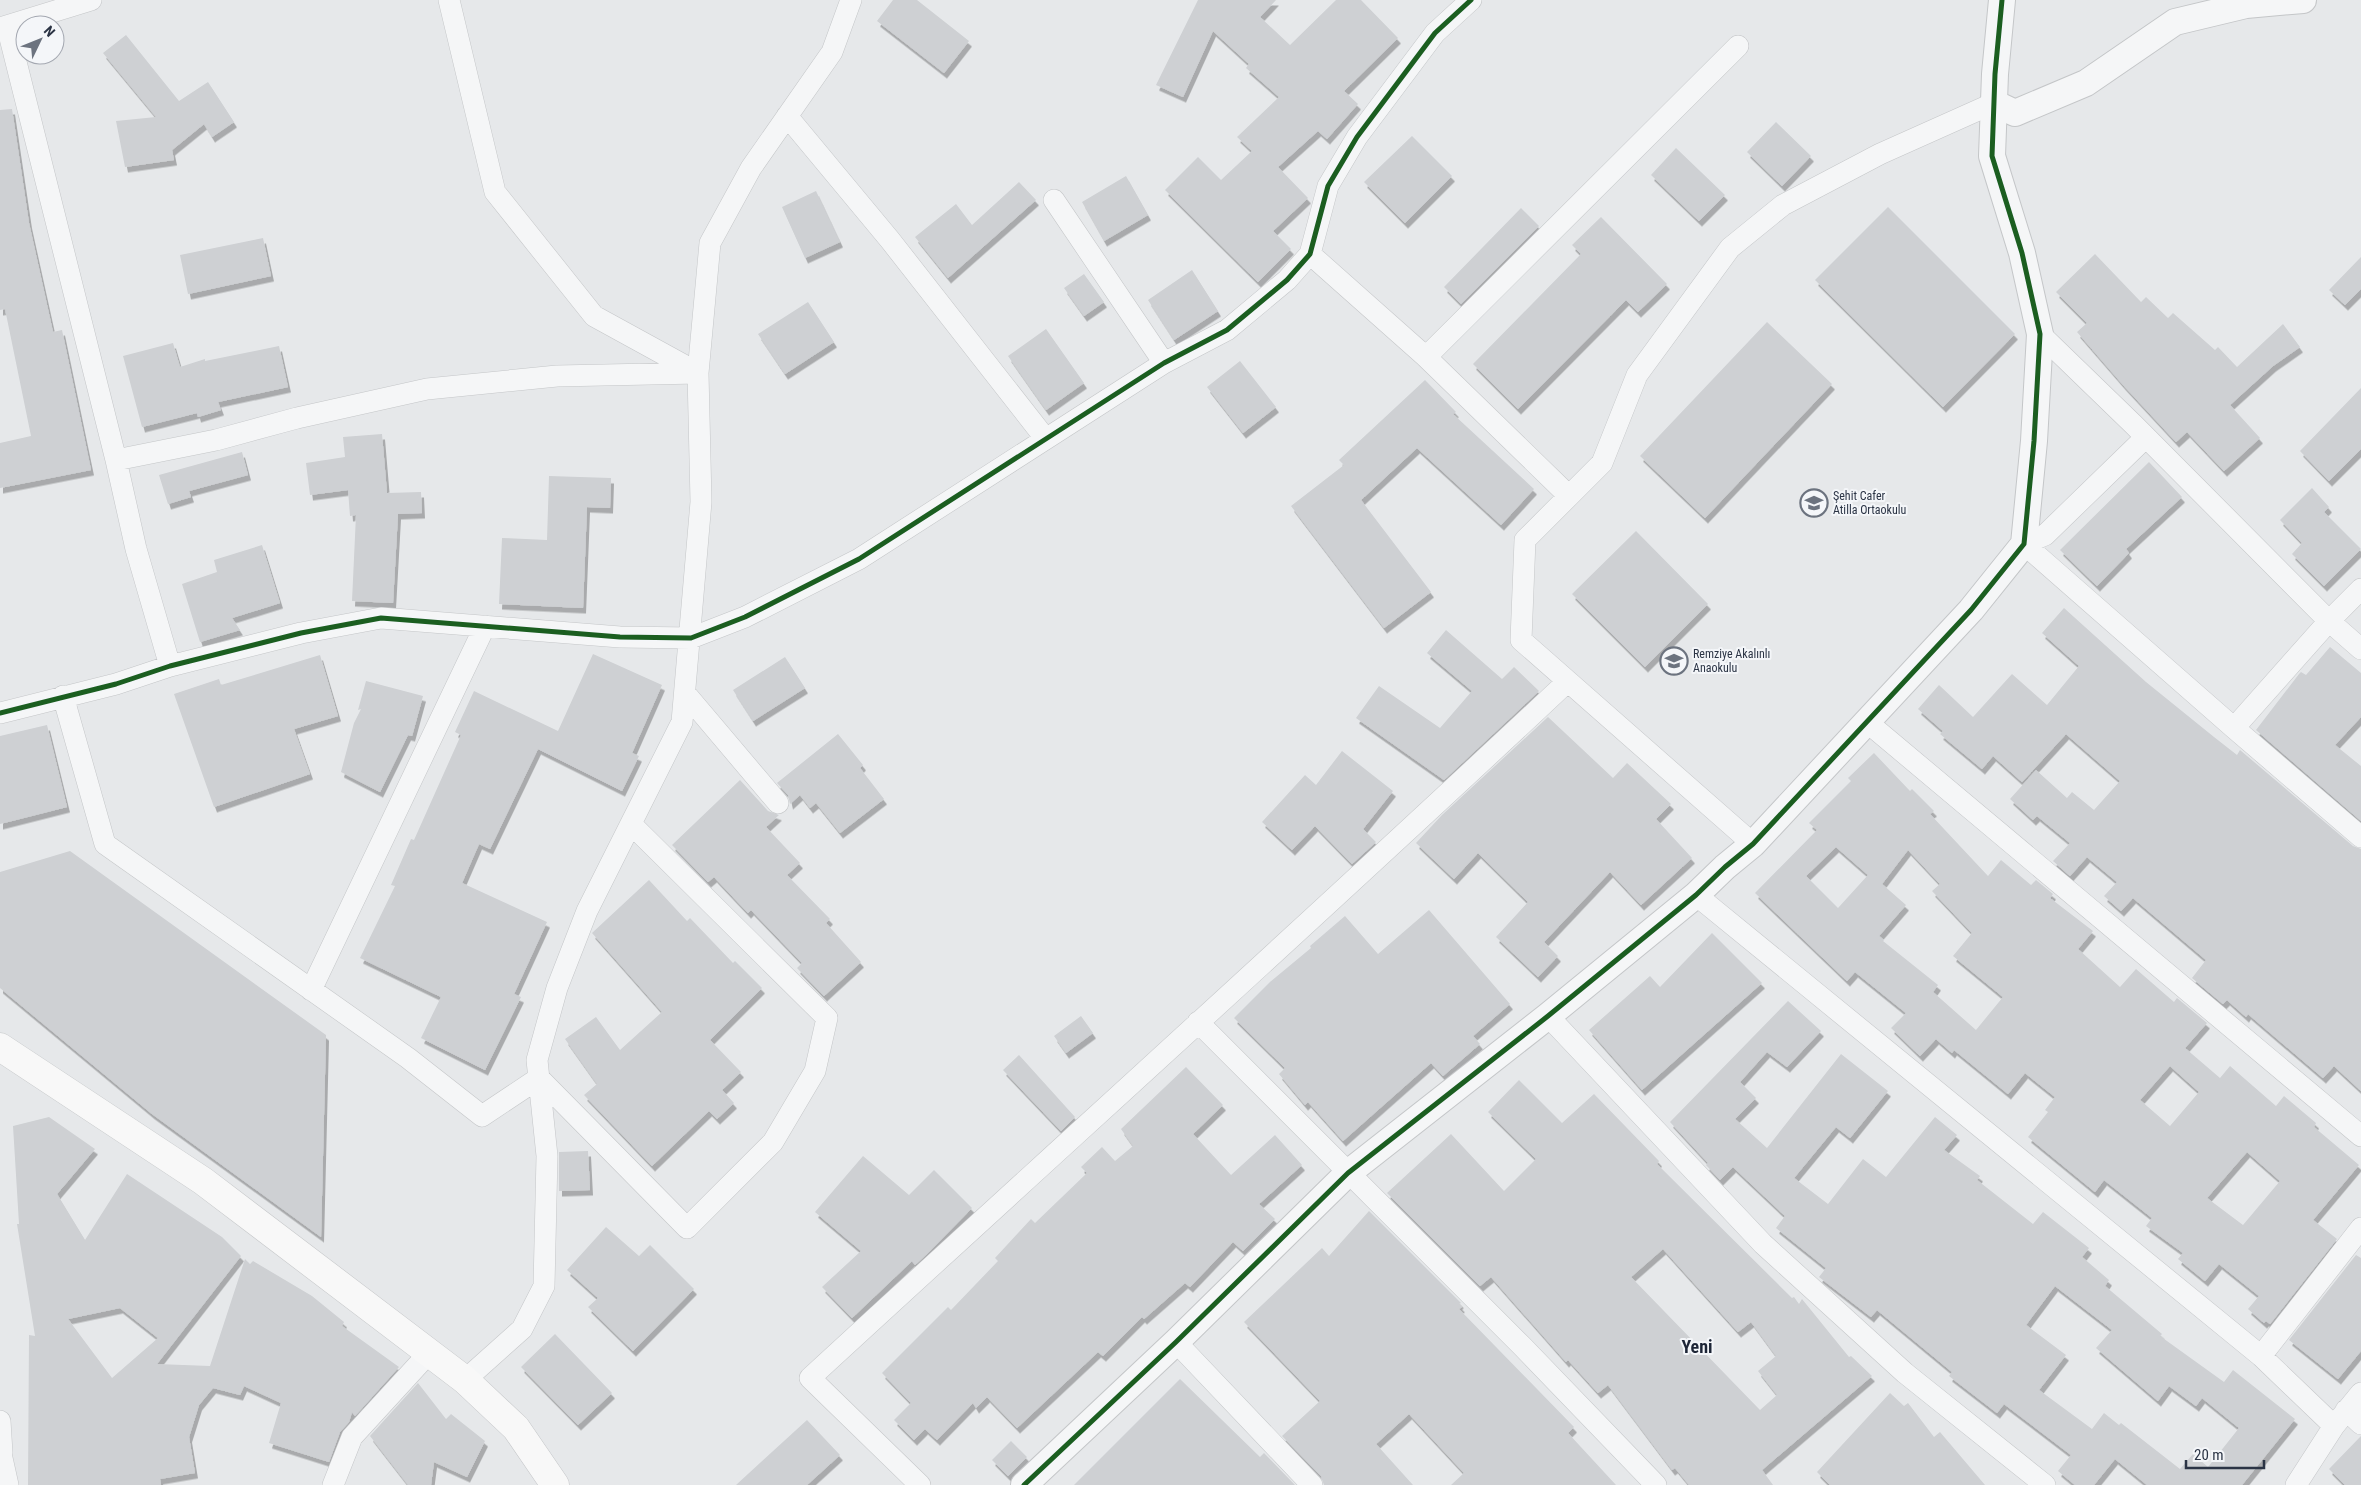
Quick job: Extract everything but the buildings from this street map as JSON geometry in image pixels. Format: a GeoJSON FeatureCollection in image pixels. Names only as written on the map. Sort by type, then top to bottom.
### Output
{"type":"FeatureCollection","features":[{"type":"Feature","properties":{"kind":"main road"},"geometry":{"type":"LineString","coordinates":[[0,1047],[203,1181],[465,1380],[516,1428],[554,1484]]}},
{"type":"Feature","properties":{"kind":"street"},"geometry":{"type":"LineString","coordinates":[[91,0],[53,6],[4,27],[116,460],[136,549],[170,666]]}},
{"type":"Feature","properties":{"kind":"street"},"geometry":{"type":"LineString","coordinates":[[449,0],[495,192],[594,316],[698,373]]}},
{"type":"Feature","properties":{"kind":"street"},"geometry":{"type":"LineString","coordinates":[[465,1380],[522,1329],[544,1286],[547,1156],[537,1060],[557,988],[587,911],[682,722],[691,638],[701,502],[698,373],[710,242],[751,168],[832,52],[851,0]]}},
{"type":"Feature","properties":{"kind":"street"},"geometry":{"type":"LineString","coordinates":[[0,713],[116,684],[170,666],[301,633],[381,618],[620,637],[691,638],[744,617],[859,559],[1164,363],[1227,330],[1287,280],[1310,254],[1328,186],[1357,136],[1435,33],[1471,0]]}},
{"type":"Feature","properties":{"kind":"street"},"geometry":{"type":"LineString","coordinates":[[2002,0],[1992,156],[2022,253],[2040,334],[2034,441],[2024,544]]}},
{"type":"Feature","properties":{"kind":"street"},"geometry":{"type":"LineString","coordinates":[[1753,844],[1520,640],[1524,540],[1602,462],[1637,375],[1730,248],[1783,206],[1880,154],[1994,103],[2015,113],[2086,83],[2175,22],[2246,5],[2303,0]]}},
{"type":"Feature","properties":{"kind":"street"},"geometry":{"type":"LineString","coordinates":[[1426,357],[1738,46]]}},
{"type":"Feature","properties":{"kind":"street"},"geometry":{"type":"LineString","coordinates":[[787,116],[890,240],[1045,438]]}},
{"type":"Feature","properties":{"kind":"street"},"geometry":{"type":"LineString","coordinates":[[1054,200],[1164,363]]}},
{"type":"Feature","properties":{"kind":"street"},"geometry":{"type":"LineString","coordinates":[[1310,254],[1426,357],[1569,496]]}},
{"type":"Feature","properties":{"kind":"street"},"geometry":{"type":"LineString","coordinates":[[2040,334],[2146,437],[2328,621],[2361,649]]}},
{"type":"Feature","properties":{"kind":"street"},"geometry":{"type":"LineString","coordinates":[[116,460],[216,440],[297,418],[427,389],[557,376],[698,373]]}},
{"type":"Feature","properties":{"kind":"street"},"geometry":{"type":"LineString","coordinates":[[1024,1485],[1176,1342],[1348,1173],[1548,1016],[1696,895],[1725,867],[1753,844],[1971,610],[2024,544],[2045,534],[2146,437]]}},
{"type":"Feature","properties":{"kind":"street"},"geometry":{"type":"LineString","coordinates":[[2024,544],[2361,837]]}},
{"type":"Feature","properties":{"kind":"street"},"geometry":{"type":"LineString","coordinates":[[2234,728],[2328,621],[2361,589]]}},
{"type":"Feature","properties":{"kind":"street"},"geometry":{"type":"LineString","coordinates":[[311,990],[485,626]]}},
{"type":"Feature","properties":{"kind":"street"},"geometry":{"type":"LineString","coordinates":[[920,1485],[810,1378],[1347,888],[1567,682]]}},
{"type":"Feature","properties":{"kind":"street"},"geometry":{"type":"LineString","coordinates":[[685,693],[778,803]]}},
{"type":"Feature","properties":{"kind":"street"},"geometry":{"type":"LineString","coordinates":[[63,696],[105,844],[408,1058],[482,1116],[539,1078]]}},
{"type":"Feature","properties":{"kind":"street"},"geometry":{"type":"LineString","coordinates":[[1867,722],[2361,1136]]}},
{"type":"Feature","properties":{"kind":"street"},"geometry":{"type":"LineString","coordinates":[[539,1078],[687,1228],[773,1142],[815,1071],[827,1018],[631,824]]}},
{"type":"Feature","properties":{"kind":"street"},"geometry":{"type":"LineString","coordinates":[[1696,895],[2261,1356],[2347,1420]]}},
{"type":"Feature","properties":{"kind":"street"},"geometry":{"type":"LineString","coordinates":[[1548,1016],[1763,1244],[1905,1373],[2045,1485]]}},
{"type":"Feature","properties":{"kind":"street"},"geometry":{"type":"LineString","coordinates":[[1198,1022],[1522,1346],[1656,1485]]}},
{"type":"Feature","properties":{"kind":"street"},"geometry":{"type":"LineString","coordinates":[[2261,1356],[2361,1228]]}},
{"type":"Feature","properties":{"kind":"street"},"geometry":{"type":"LineString","coordinates":[[1176,1342],[1312,1485]]}},
{"type":"Feature","properties":{"kind":"street"},"geometry":{"type":"LineString","coordinates":[[332,1485],[352,1437],[429,1353]]}},
{"type":"Feature","properties":{"kind":"street"},"geometry":{"type":"LineString","coordinates":[[2296,1485],[2347,1420],[2361,1393]]}},
{"type":"Feature","properties":{"kind":"street"},"geometry":{"type":"LineString","coordinates":[[0,1421],[1,1451],[8,1485]]}},
{"type":"Feature","properties":{"kind":"cycle path"},"geometry":{"type":"LineString","coordinates":[[0,713],[116,684],[170,666],[301,633],[381,618],[620,637],[691,638],[745,617],[859,559],[1164,363],[1227,330],[1287,280],[1310,254],[1328,186],[1357,137],[1435,33],[1471,0]]}},
{"type":"Feature","properties":{"kind":"cycle path"},"geometry":{"type":"LineString","coordinates":[[1024,1485],[1176,1342],[1348,1173],[1548,1016],[1696,895],[1725,867],[1753,844],[1971,610],[2024,544],[2034,441],[2040,334],[2022,253],[1992,156],[1995,74],[2002,0]]}},
{"type":"Feature","properties":{"kind":"place","name":"Şehit Cafer Atilla Ortaokulu"},"geometry":{"type":"Point","coordinates":[1814,503]}},
{"type":"Feature","properties":{"kind":"place","name":"Remziye Akalınlı Anaokulu"},"geometry":{"type":"Point","coordinates":[1674,661]}},
{"type":"Feature","properties":{"kind":"district","name":"Yeni"},"geometry":{"type":"Point","coordinates":[1697,1346]}}]}
